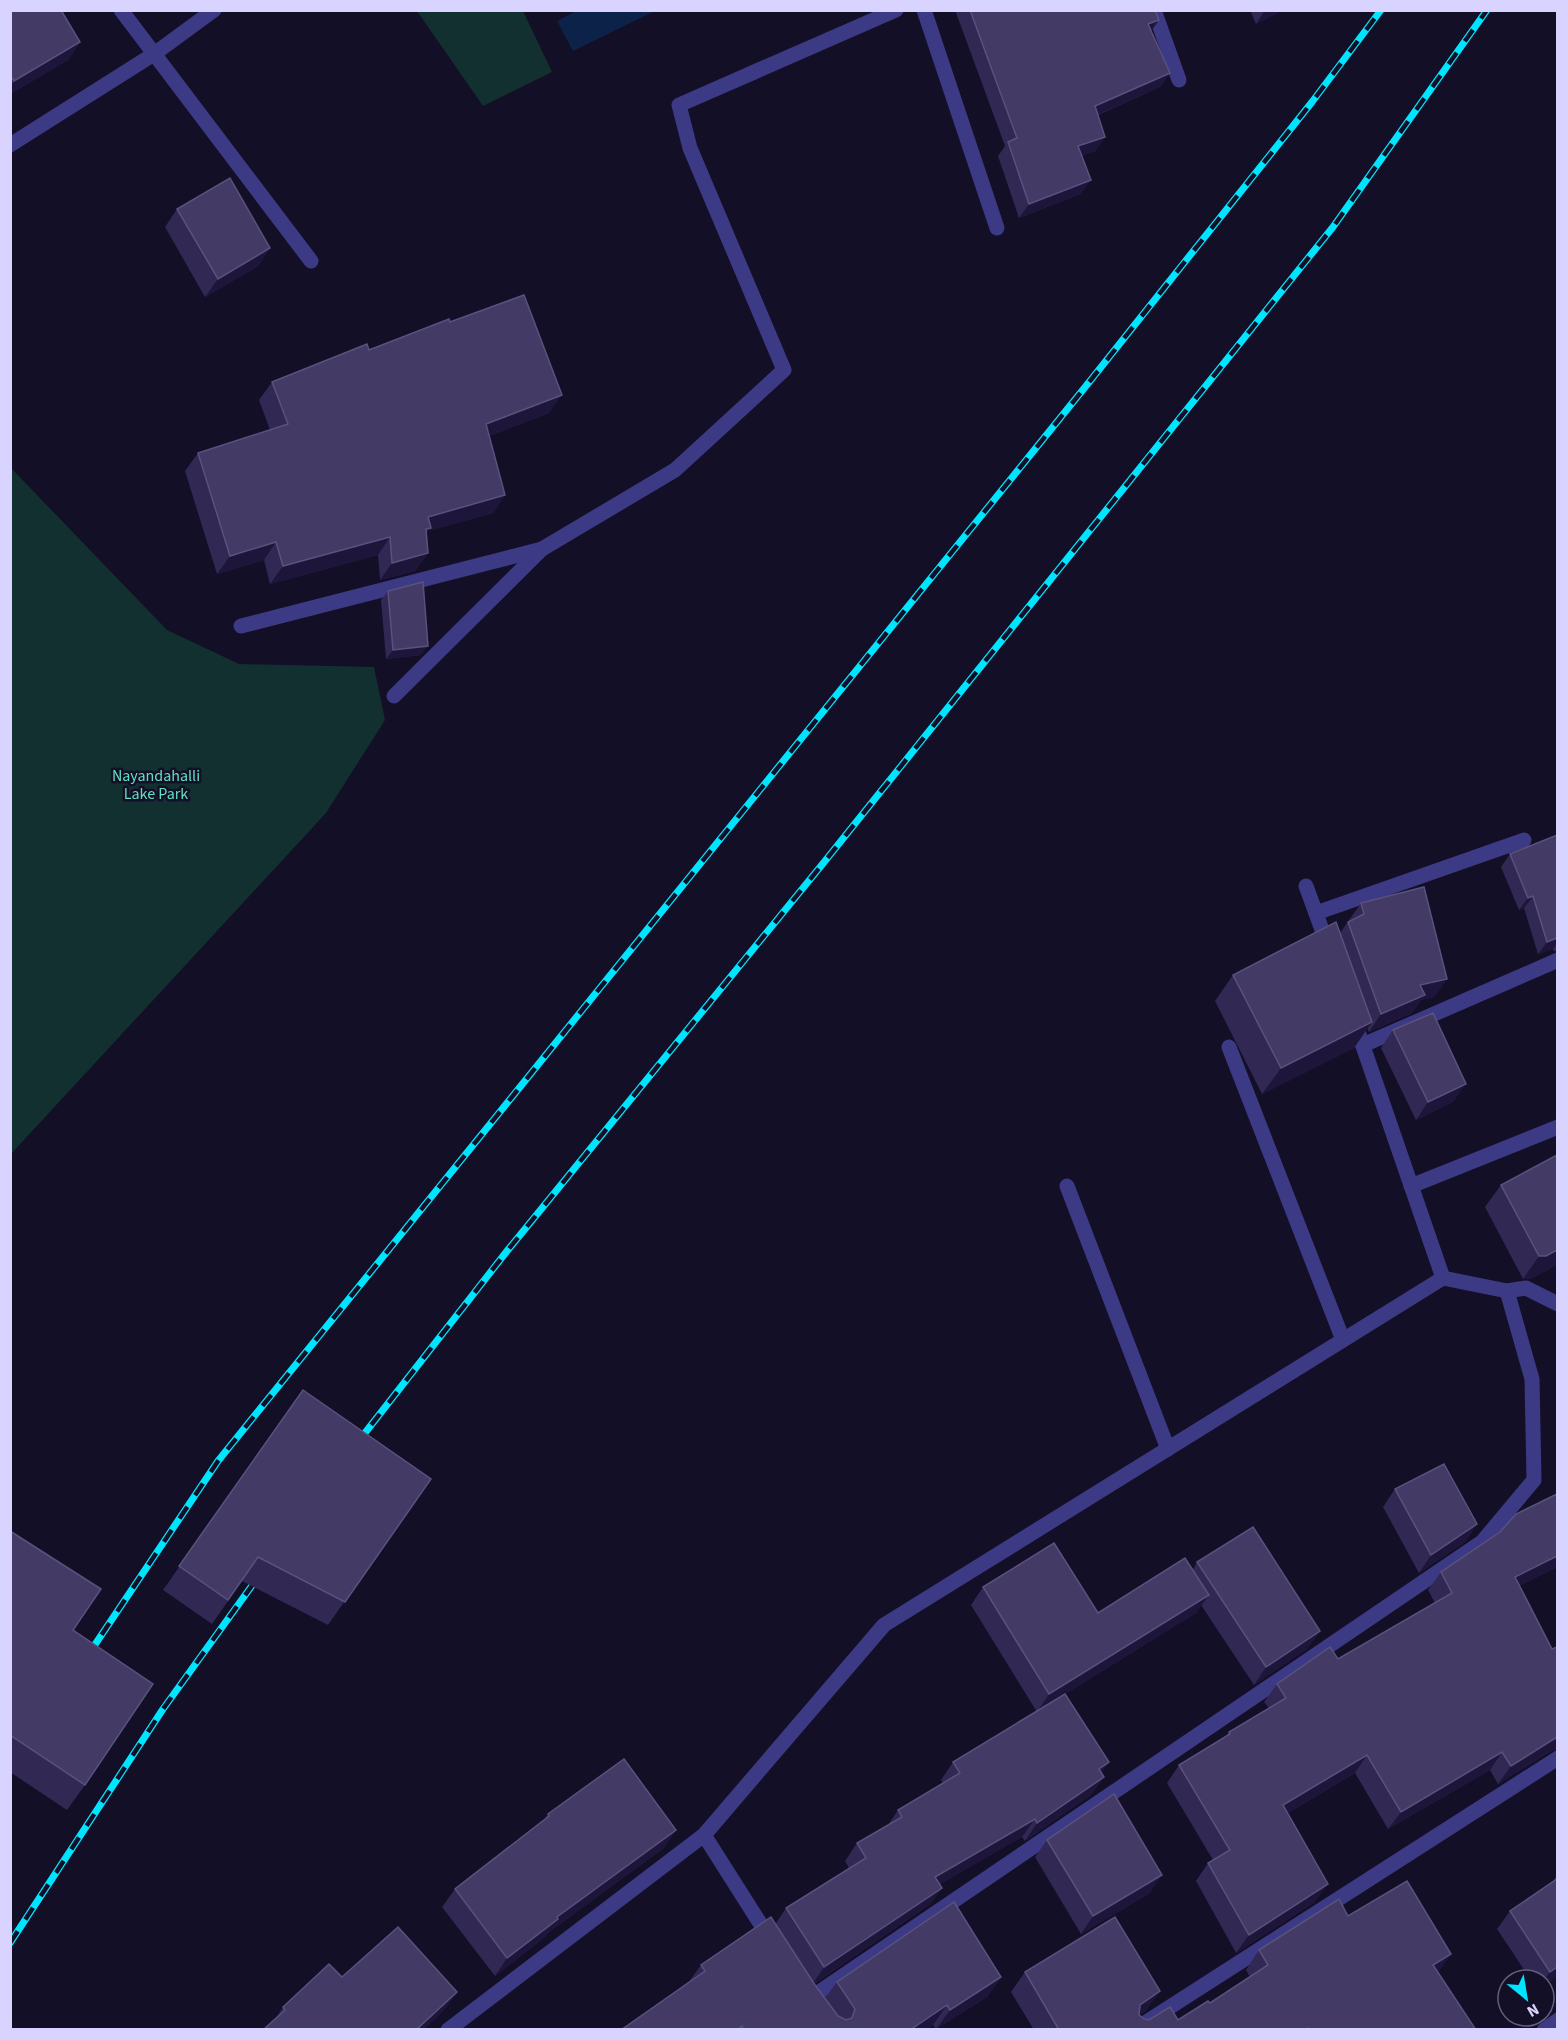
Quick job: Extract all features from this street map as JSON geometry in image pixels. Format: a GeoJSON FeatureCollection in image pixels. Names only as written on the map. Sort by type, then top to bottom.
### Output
{"type":"FeatureCollection","features":[{"type":"Feature","properties":{"kind":"street"},"geometry":{"type":"LineString","coordinates":[[121,10],[311,261]]}},
{"type":"Feature","properties":{"kind":"street"},"geometry":{"type":"LineString","coordinates":[[10,145],[154,54],[214,10]]}},
{"type":"Feature","properties":{"kind":"street"},"geometry":{"type":"LineString","coordinates":[[394,696],[542,549],[675,470],[784,370],[690,148],[679,105],[896,10]]}},
{"type":"Feature","properties":{"kind":"street"},"geometry":{"type":"LineString","coordinates":[[924,10],[997,228]]}},
{"type":"Feature","properties":{"kind":"street"},"geometry":{"type":"LineString","coordinates":[[1154,10],[1179,80]]}},
{"type":"Feature","properties":{"kind":"street"},"geometry":{"type":"LineString","coordinates":[[241,626],[542,549]]}},
{"type":"Feature","properties":{"kind":"street"},"geometry":{"type":"LineString","coordinates":[[1316,913],[1524,840]]}},
{"type":"Feature","properties":{"kind":"street"},"geometry":{"type":"LineString","coordinates":[[1306,886],[1336,968]]}},
{"type":"Feature","properties":{"kind":"street"},"geometry":{"type":"LineString","coordinates":[[1363,1045],[1557,960]]}},
{"type":"Feature","properties":{"kind":"street"},"geometry":{"type":"LineString","coordinates":[[1348,1001],[1443,1278]]}},
{"type":"Feature","properties":{"kind":"street"},"geometry":{"type":"LineString","coordinates":[[1229,1047],[1343,1340]]}},
{"type":"Feature","properties":{"kind":"street"},"geometry":{"type":"LineString","coordinates":[[1411,1186],[1557,1127]]}},
{"type":"Feature","properties":{"kind":"street"},"geometry":{"type":"LineString","coordinates":[[1067,1186],[1168,1449]]}},
{"type":"Feature","properties":{"kind":"street"},"geometry":{"type":"LineString","coordinates":[[448,2030],[704,1835],[884,1626],[1443,1278],[1507,1291],[1526,1288],[1557,1304]]}},
{"type":"Feature","properties":{"kind":"street"},"geometry":{"type":"LineString","coordinates":[[820,2014],[806,1994],[1482,1542],[1534,1480],[1532,1379],[1507,1291]]}},
{"type":"Feature","properties":{"kind":"street"},"geometry":{"type":"LineString","coordinates":[[1134,2030],[1557,1758]]}},
{"type":"Feature","properties":{"kind":"street"},"geometry":{"type":"LineString","coordinates":[[704,1835],[778,1951]]}},
{"type":"Feature","properties":{"kind":"street"},"geometry":{"type":"LineString","coordinates":[[1544,2030],[1557,2020]]}},
{"type":"Feature","properties":{"kind":"green space"},"geometry":{"type":"Polygon","coordinates":[[[417,11],[523,11],[552,72],[483,106],[417,11]]]}},
{"type":"Feature","properties":{"kind":"green space","name":"Nayandahalli Lake Park"},"geometry":{"type":"Polygon","coordinates":[[[11,468],[167,630],[239,664],[374,667],[385,720],[326,813],[11,1154],[11,468]]]}},
{"type":"Feature","properties":{"kind":"water"},"geometry":{"type":"Polygon","coordinates":[[[578,10],[655,11],[573,51],[557,21],[578,10]]]}},
{"type":"Feature","properties":{"kind":"building"},"geometry":{"type":"Polygon","coordinates":[[[10,10],[61,10],[80,42],[14,81],[10,75],[10,10]]]}},
{"type":"Feature","properties":{"kind":"building"},"geometry":{"type":"Polygon","coordinates":[[[970,10],[1155,10],[1159,20],[1148,24],[1170,73],[1095,106],[1105,137],[1078,146],[1091,180],[1029,204],[1008,142],[1017,138],[970,10]]]}},
{"type":"Feature","properties":{"kind":"building"},"geometry":{"type":"Polygon","coordinates":[[[230,178],[270,248],[218,279],[177,209],[230,178]]]}},
{"type":"Feature","properties":{"kind":"building"},"geometry":{"type":"Polygon","coordinates":[[[524,295],[562,395],[486,424],[505,495],[428,517],[431,528],[426,529],[428,553],[392,563],[390,537],[283,566],[276,542],[230,556],[198,453],[288,424],[272,382],[367,344],[369,350],[449,319],[450,322],[524,295]]]}},
{"type":"Feature","properties":{"kind":"building"},"geometry":{"type":"Polygon","coordinates":[[[423,582],[428,646],[393,650],[388,591],[423,582]]]}},
{"type":"Feature","properties":{"kind":"building"},"geometry":{"type":"Polygon","coordinates":[[[1557,835],[1557,938],[1547,942],[1533,896],[1528,898],[1510,854],[1557,835]]]}},
{"type":"Feature","properties":{"kind":"building"},"geometry":{"type":"Polygon","coordinates":[[[1424,887],[1447,979],[1420,985],[1425,995],[1381,1014],[1348,922],[1364,914],[1361,903],[1424,887]]]}},
{"type":"Feature","properties":{"kind":"building"},"geometry":{"type":"Polygon","coordinates":[[[1336,922],[1372,1022],[1281,1068],[1233,975],[1336,922]]]}},
{"type":"Feature","properties":{"kind":"building"},"geometry":{"type":"Polygon","coordinates":[[[1433,1013],[1466,1084],[1428,1102],[1393,1030],[1433,1013]]]}},
{"type":"Feature","properties":{"kind":"building"},"geometry":{"type":"Polygon","coordinates":[[[1557,1155],[1557,1250],[1546,1256],[1539,1256],[1501,1185],[1557,1155]]]}},
{"type":"Feature","properties":{"kind":"building"},"geometry":{"type":"Polygon","coordinates":[[[303,1390],[431,1479],[345,1602],[258,1557],[228,1600],[179,1566],[303,1390]]]}},
{"type":"Feature","properties":{"kind":"building"},"geometry":{"type":"Polygon","coordinates":[[[1444,1464],[1477,1524],[1431,1555],[1395,1489],[1444,1464]]]}},
{"type":"Feature","properties":{"kind":"building"},"geometry":{"type":"Polygon","coordinates":[[[1557,1494],[1557,1556],[1515,1577],[1552,1649],[1557,1647],[1557,1737],[1511,1766],[1502,1752],[1401,1812],[1367,1755],[1283,1805],[1328,1884],[1249,1935],[1208,1863],[1230,1850],[1179,1765],[1286,1698],[1277,1684],[1330,1647],[1338,1659],[1452,1593],[1441,1572],[1500,1532],[1516,1514],[1557,1494]]]}},
{"type":"Feature","properties":{"kind":"building"},"geometry":{"type":"Polygon","coordinates":[[[1253,1527],[1320,1631],[1266,1667],[1197,1562],[1253,1527]]]}},
{"type":"Feature","properties":{"kind":"building"},"geometry":{"type":"Polygon","coordinates":[[[10,1531],[101,1589],[73,1630],[153,1684],[85,1785],[10,1735],[10,1531]]]}},
{"type":"Feature","properties":{"kind":"building"},"geometry":{"type":"Polygon","coordinates":[[[1054,1543],[1098,1613],[1185,1558],[1209,1595],[1049,1694],[983,1587],[1054,1543]]]}},
{"type":"Feature","properties":{"kind":"building"},"geometry":{"type":"Polygon","coordinates":[[[1065,1694],[1109,1762],[1099,1769],[1104,1777],[1037,1823],[1035,1819],[935,1877],[942,1888],[824,1967],[786,1908],[866,1858],[857,1843],[902,1817],[898,1810],[960,1773],[953,1762],[1065,1694]]]}},
{"type":"Feature","properties":{"kind":"building"},"geometry":{"type":"Polygon","coordinates":[[[624,1759],[676,1830],[557,1917],[558,1919],[507,1958],[455,1889],[549,1816],[548,1814],[624,1759]]]}},
{"type":"Feature","properties":{"kind":"building"},"geometry":{"type":"Polygon","coordinates":[[[1114,1794],[1162,1875],[1093,1916],[1047,1840],[1114,1794]]]}},
{"type":"Feature","properties":{"kind":"building"},"geometry":{"type":"Polygon","coordinates":[[[1557,1879],[1557,1967],[1547,1968],[1510,1911],[1557,1879]]]}},
{"type":"Feature","properties":{"kind":"building"},"geometry":{"type":"Polygon","coordinates":[[[1407,1881],[1451,1954],[1433,1965],[1476,2030],[1310,2030],[1308,2028],[1306,2030],[1059,2030],[1025,1972],[1115,1917],[1160,1991],[1140,2005],[1139,2015],[1149,2020],[1170,2007],[1178,2020],[1208,2001],[1210,2003],[1268,1965],[1259,1950],[1339,1899],[1348,1916],[1407,1881]]]}},
{"type":"Feature","properties":{"kind":"building"},"geometry":{"type":"Polygon","coordinates":[[[954,1902],[1001,1977],[950,2010],[947,2005],[910,2030],[744,2030],[742,2026],[737,2030],[621,2030],[705,1971],[701,1965],[771,1917],[838,2016],[846,2020],[852,2018],[855,2009],[837,1982],[954,1902]]]}},
{"type":"Feature","properties":{"kind":"building"},"geometry":{"type":"Polygon","coordinates":[[[398,1927],[457,1992],[416,2030],[263,2030],[285,2010],[283,2007],[329,1964],[342,1977],[398,1927]]]}},
{"type":"Feature","properties":{"kind":"railway"},"geometry":{"type":"LineString","coordinates":[[86,1658],[218,1461],[1090,381],[1312,102],[1381,10]]}},
{"type":"Feature","properties":{"kind":"railway"},"geometry":{"type":"LineString","coordinates":[[354,1447],[507,1251],[825,861],[1333,227],[1487,10]]}},
{"type":"Feature","properties":{"kind":"railway"},"geometry":{"type":"LineString","coordinates":[[10,1943],[163,1709],[261,1573]]}}]}
